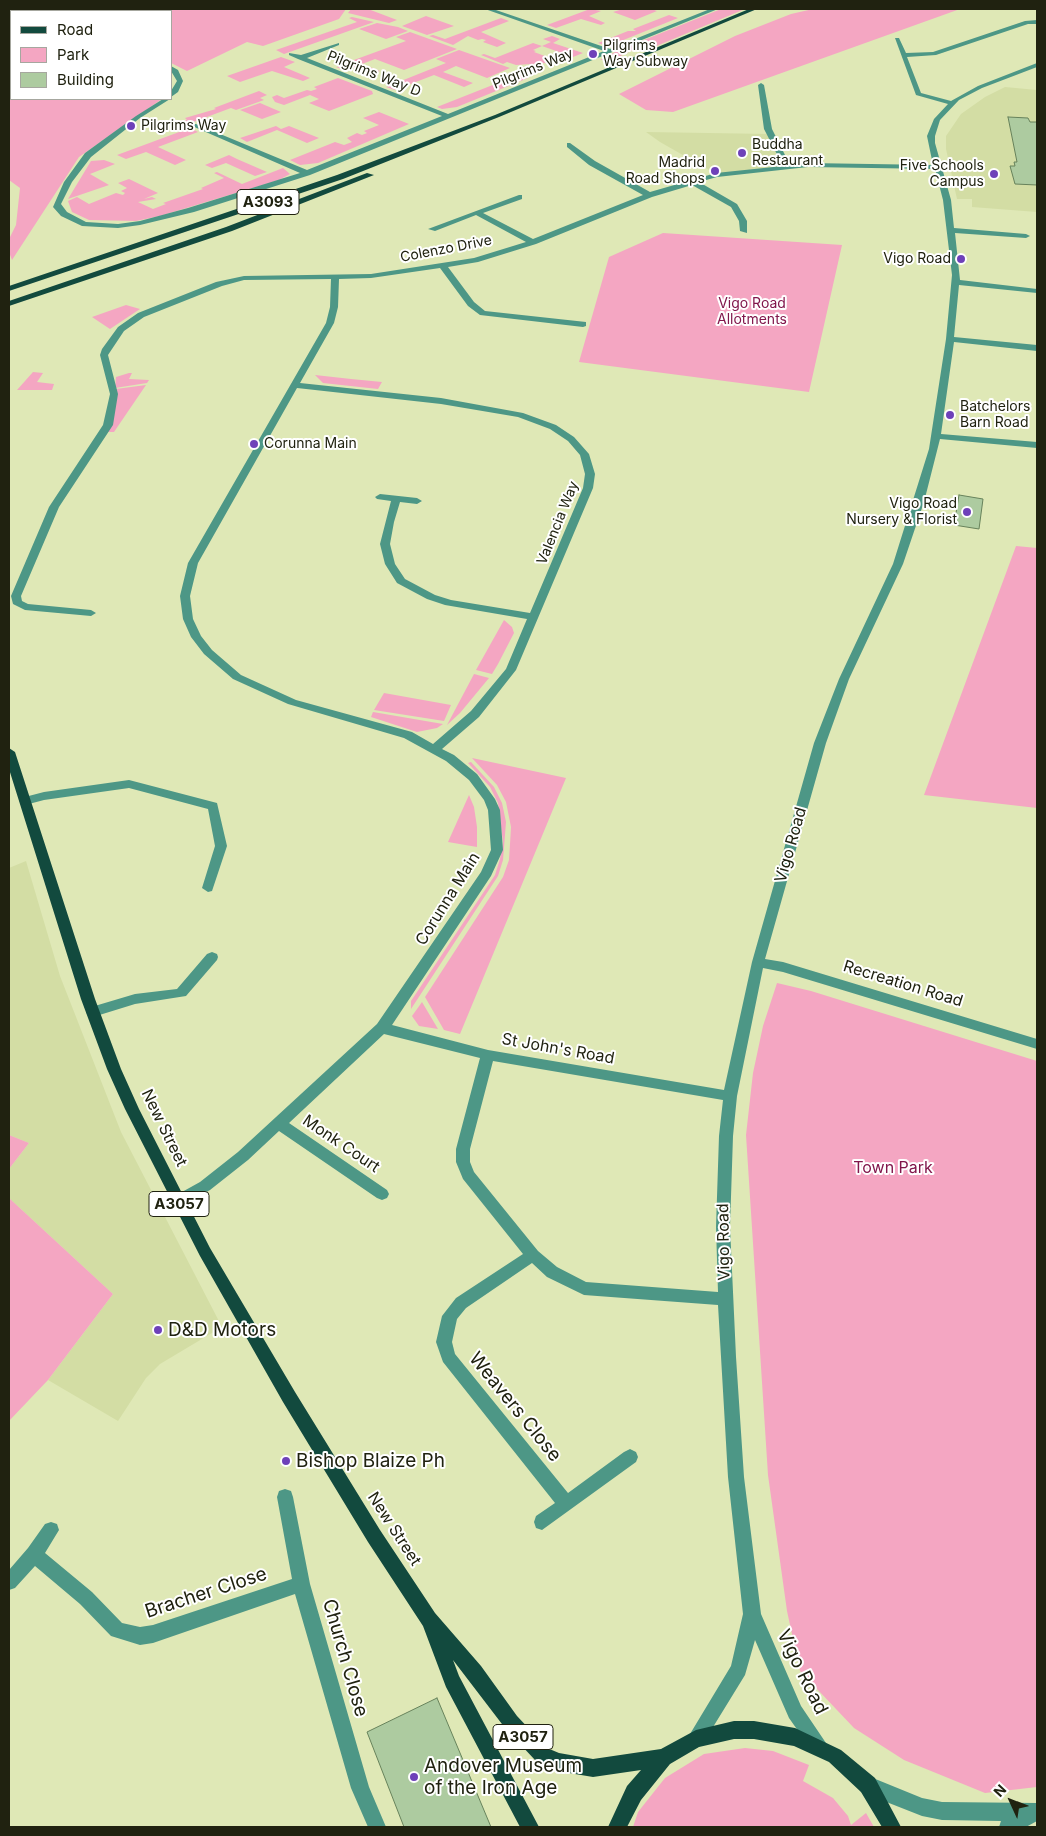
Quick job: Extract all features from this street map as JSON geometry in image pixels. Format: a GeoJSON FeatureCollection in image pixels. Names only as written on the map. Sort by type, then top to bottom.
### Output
{"type":"FeatureCollection","features":[{"type":"Feature","properties":{"kind":"main road","name":"A3093"},"geometry":{"type":"LineString","coordinates":[[9,289],[340,177],[497,116],[754,9]]}},
{"type":"Feature","properties":{"kind":"main road","name":"A3093"},"geometry":{"type":"LineString","coordinates":[[9,304],[203,238],[328,192],[415,156],[497,116]]}},
{"type":"Feature","properties":{"kind":"main road","name":"New Street"},"geometry":{"type":"LineString","coordinates":[[9,752],[93,1012],[132,1109],[178,1201],[239,1313],[374,1536],[429,1619],[475,1672],[511,1722],[541,1754],[558,1762],[593,1768],[664,1758]]}},
{"type":"Feature","properties":{"kind":"main road","name":"New Street"},"geometry":{"type":"LineString","coordinates":[[429,1619],[452,1681],[530,1827]]}},
{"type":"Feature","properties":{"kind":"main road","name":"A3057"},"geometry":{"type":"LineString","coordinates":[[617,1827],[634,1793],[664,1758],[696,1739],[734,1730],[754,1730],[795,1737],[819,1746],[848,1766],[868,1785],[892,1827]]}},
{"type":"Feature","properties":{"kind":"street"},"geometry":{"type":"LineString","coordinates":[[488,9],[608,51]]}},
{"type":"Feature","properties":{"kind":"street","name":"Pilgrims Way"},"geometry":{"type":"LineString","coordinates":[[166,100],[132,120],[88,155],[68,182],[57,204],[64,214],[72,220],[100,226],[140,224],[307,174],[715,9]]}},
{"type":"Feature","properties":{"kind":"street"},"geometry":{"type":"LineString","coordinates":[[904,55],[934,54],[1026,18],[1037,22]]}},
{"type":"Feature","properties":{"kind":"street"},"geometry":{"type":"LineString","coordinates":[[897,39],[918,94],[951,103]]}},
{"type":"Feature","properties":{"kind":"street"},"geometry":{"type":"LineString","coordinates":[[300,58],[338,44]]}},
{"type":"Feature","properties":{"kind":"street","name":"Pilgrims Way D"},"geometry":{"type":"LineString","coordinates":[[291,54],[448,116]]}},
{"type":"Feature","properties":{"kind":"street","name":"Vigo Road"},"geometry":{"type":"LineString","coordinates":[[819,1746],[795,1712],[752,1614],[730,1415],[724,1178],[730,1096],[741,1036],[758,962],[823,736],[844,678],[880,606],[905,545],[919,502],[936,436],[956,282],[952,230],[939,167],[930,143],[936,119],[951,103],[980,87],[1037,65]]}},
{"type":"Feature","properties":{"kind":"street"},"geometry":{"type":"LineString","coordinates":[[172,69],[176,71],[180,81],[176,91],[172,94]]}},
{"type":"Feature","properties":{"kind":"street"},"geometry":{"type":"LineString","coordinates":[[760,85],[768,129],[787,166]]}},
{"type":"Feature","properties":{"kind":"street"},"geometry":{"type":"LineString","coordinates":[[194,125],[307,174]]}},
{"type":"Feature","properties":{"kind":"street"},"geometry":{"type":"LineString","coordinates":[[570,145],[592,163],[649,195]]}},
{"type":"Feature","properties":{"kind":"street","name":"Colenzo Drive"},"geometry":{"type":"LineString","coordinates":[[91,614],[25,607],[18,602],[16,596],[54,507],[108,425],[114,394],[104,355],[109,342],[128,323],[153,310],[231,280],[371,276],[475,260],[533,242],[649,195],[716,175],[787,166],[939,167]]}},
{"type":"Feature","properties":{"kind":"street"},"geometry":{"type":"LineString","coordinates":[[691,181],[734,206],[743,221],[744,232]]}},
{"type":"Feature","properties":{"kind":"street"},"geometry":{"type":"LineString","coordinates":[[432,229],[519,196]]}},
{"type":"Feature","properties":{"kind":"street"},"geometry":{"type":"LineString","coordinates":[[476,212],[533,242]]}},
{"type":"Feature","properties":{"kind":"street"},"geometry":{"type":"LineString","coordinates":[[952,230],[1026,236]]}},
{"type":"Feature","properties":{"kind":"street"},"geometry":{"type":"LineString","coordinates":[[443,266],[471,304],[483,313],[583,324]]}},
{"type":"Feature","properties":{"kind":"street","name":"Corunna Main"},"geometry":{"type":"LineString","coordinates":[[178,1201],[206,1186],[280,1124],[382,1028],[394,1013],[487,873],[497,850],[494,810],[489,799],[473,777],[436,748],[383,726],[292,702],[238,677],[208,652],[196,637],[188,619],[185,596],[193,563],[330,323],[334,307],[335,278]]}},
{"type":"Feature","properties":{"kind":"street"},"geometry":{"type":"LineString","coordinates":[[956,282],[1037,291]]}},
{"type":"Feature","properties":{"kind":"street"},"geometry":{"type":"LineString","coordinates":[[950,339],[1037,348]]}},
{"type":"Feature","properties":{"kind":"street","name":"Valencia Way"},"geometry":{"type":"LineString","coordinates":[[296,385],[497,410],[539,420],[563,433],[584,454],[590,474],[588,488],[506,677],[470,719],[436,748]]}},
{"type":"Feature","properties":{"kind":"street"},"geometry":{"type":"LineString","coordinates":[[936,436],[1037,445]]}},
{"type":"Feature","properties":{"kind":"street"},"geometry":{"type":"LineString","coordinates":[[380,497],[416,501]]}},
{"type":"Feature","properties":{"kind":"street"},"geometry":{"type":"LineString","coordinates":[[396,499],[389,522],[386,544],[390,564],[401,581],[442,601],[533,617]]}},
{"type":"Feature","properties":{"kind":"street"},"geometry":{"type":"LineString","coordinates":[[25,801],[44,796],[129,784],[213,806],[221,846],[208,888]]}},
{"type":"Feature","properties":{"kind":"street"},"geometry":{"type":"LineString","coordinates":[[93,1012],[135,999],[181,993],[212,956]]}},
{"type":"Feature","properties":{"kind":"street","name":"Recreation Road"},"geometry":{"type":"LineString","coordinates":[[758,962],[782,966],[1037,1044]]}},
{"type":"Feature","properties":{"kind":"street","name":"St John's Road"},"geometry":{"type":"LineString","coordinates":[[382,1028],[488,1055],[730,1096]]}},
{"type":"Feature","properties":{"kind":"street"},"geometry":{"type":"LineString","coordinates":[[488,1055],[463,1149],[463,1162],[468,1175],[532,1255],[552,1272],[584,1288],[726,1299]]}},
{"type":"Feature","properties":{"kind":"street","name":"Monk Court"},"geometry":{"type":"LineString","coordinates":[[280,1124],[382,1194]]}},
{"type":"Feature","properties":{"kind":"street","name":"Weavers Close"},"geometry":{"type":"LineString","coordinates":[[532,1255],[461,1303],[450,1316],[444,1342],[448,1357],[566,1504]]}},
{"type":"Feature","properties":{"kind":"street"},"geometry":{"type":"LineString","coordinates":[[542,1522],[630,1457]]}},
{"type":"Feature","properties":{"kind":"street","name":"Church Close"},"geometry":{"type":"LineString","coordinates":[[285,1497],[301,1584],[360,1788],[376,1827]]}},
{"type":"Feature","properties":{"kind":"street"},"geometry":{"type":"LineString","coordinates":[[9,1582],[34,1554],[51,1530]]}},
{"type":"Feature","properties":{"kind":"street","name":"Bracher Close"},"geometry":{"type":"LineString","coordinates":[[34,1554],[86,1598],[118,1630],[140,1636],[153,1634],[301,1584]]}},
{"type":"Feature","properties":{"kind":"street","name":"Vigo Road"},"geometry":{"type":"LineString","coordinates":[[696,1739],[739,1669],[752,1614]]}},
{"type":"Feature","properties":{"kind":"street"},"geometry":{"type":"LineString","coordinates":[[868,1785],[922,1807],[942,1811],[1036,1812]]}},
{"type":"Feature","properties":{"kind":"street"},"geometry":{"type":"LineString","coordinates":[[1008,1827],[1036,1812]]}},
{"type":"Feature","properties":{"kind":"shaded area","name":"Five Schools Campus"},"geometry":{"type":"Polygon","coordinates":[[[1005,87],[1037,90],[1037,212],[972,207],[972,199],[957,199],[946,149],[946,136],[961,114],[985,97],[1005,87]]]}},
{"type":"Feature","properties":{"kind":"shaded area"},"geometry":{"type":"Polygon","coordinates":[[[646,132],[770,134],[787,166],[718,175],[646,132]]]}},
{"type":"Feature","properties":{"kind":"shaded area"},"geometry":{"type":"Polygon","coordinates":[[[26,861],[60,976],[121,1132],[222,1327],[160,1364],[146,1378],[118,1421],[48,1380],[113,1294],[9,1198],[9,1169],[29,1143],[9,1135],[9,868],[26,861]]]}},
{"type":"Feature","properties":{"kind":"green space"},"geometry":{"type":"Polygon","coordinates":[[[346,9],[339,19],[263,46],[247,42],[187,71],[172,64],[172,10],[100,10],[346,9]]]}},
{"type":"Feature","properties":{"kind":"green space"},"geometry":{"type":"Polygon","coordinates":[[[351,9],[368,9],[397,20],[389,23],[348,13],[351,9]]]}},
{"type":"Feature","properties":{"kind":"green space"},"geometry":{"type":"Polygon","coordinates":[[[590,9],[601,11],[589,16],[605,23],[601,25],[581,19],[556,28],[547,25],[590,9]]]}},
{"type":"Feature","properties":{"kind":"green space"},"geometry":{"type":"Polygon","coordinates":[[[623,9],[651,9],[657,11],[635,20],[613,12],[623,9]]]}},
{"type":"Feature","properties":{"kind":"green space"},"geometry":{"type":"Polygon","coordinates":[[[721,9],[745,9],[654,47],[633,50],[612,60],[600,60],[619,50],[721,9]]]}},
{"type":"Feature","properties":{"kind":"green space"},"geometry":{"type":"Polygon","coordinates":[[[813,9],[960,9],[673,112],[646,110],[619,94],[735,36],[791,14],[813,9]]]}},
{"type":"Feature","properties":{"kind":"green space"},"geometry":{"type":"Polygon","coordinates":[[[669,15],[678,18],[616,43],[604,45],[598,43],[628,31],[636,31],[633,29],[669,15]]]}},
{"type":"Feature","properties":{"kind":"green space"},"geometry":{"type":"Polygon","coordinates":[[[426,16],[454,26],[427,35],[402,26],[426,16]]]}},
{"type":"Feature","properties":{"kind":"green space"},"geometry":{"type":"Polygon","coordinates":[[[349,18],[374,22],[284,54],[276,50],[357,22],[349,18]]]}},
{"type":"Feature","properties":{"kind":"green space"},"geometry":{"type":"Polygon","coordinates":[[[501,18],[509,21],[481,32],[506,43],[497,47],[483,42],[486,40],[478,40],[468,36],[453,45],[429,36],[433,35],[445,39],[501,18]]]}},
{"type":"Feature","properties":{"kind":"green space"},"geometry":{"type":"Polygon","coordinates":[[[9,22],[10,100],[161,100],[79,157],[12,260],[9,252],[9,239],[16,225],[20,188],[9,180],[9,22]]]}},
{"type":"Feature","properties":{"kind":"green space"},"geometry":{"type":"Polygon","coordinates":[[[377,23],[408,31],[386,39],[359,29],[377,23]]]}},
{"type":"Feature","properties":{"kind":"green space"},"geometry":{"type":"Polygon","coordinates":[[[410,32],[457,49],[404,70],[375,59],[362,64],[380,71],[372,75],[353,67],[344,70],[336,67],[345,66],[343,64],[406,41],[396,37],[410,32]]]}},
{"type":"Feature","properties":{"kind":"green space"},"geometry":{"type":"Polygon","coordinates":[[[552,36],[560,39],[553,43],[583,53],[573,57],[542,46],[551,42],[543,39],[552,36]]]}},
{"type":"Feature","properties":{"kind":"green space"},"geometry":{"type":"Polygon","coordinates":[[[533,43],[542,46],[533,50],[536,51],[534,52],[561,62],[516,65],[507,62],[503,64],[481,55],[484,54],[495,58],[533,43]]]}},
{"type":"Feature","properties":{"kind":"green space"},"geometry":{"type":"Polygon","coordinates":[[[459,50],[510,68],[487,78],[456,66],[443,72],[473,83],[464,87],[434,75],[395,90],[386,87],[398,84],[396,83],[446,63],[436,59],[459,50]]]}},
{"type":"Feature","properties":{"kind":"green space"},"geometry":{"type":"Polygon","coordinates":[[[281,57],[295,62],[284,67],[310,78],[303,81],[272,71],[240,82],[227,76],[281,57]]]}},
{"type":"Feature","properties":{"kind":"green space"},"geometry":{"type":"Polygon","coordinates":[[[518,75],[528,78],[457,107],[442,109],[437,107],[518,75]]]}},
{"type":"Feature","properties":{"kind":"green space"},"geometry":{"type":"Polygon","coordinates":[[[338,78],[372,91],[373,94],[329,111],[309,103],[319,99],[310,95],[284,105],[275,102],[272,97],[277,95],[284,98],[307,90],[311,91],[317,89],[314,87],[338,78]]]}},
{"type":"Feature","properties":{"kind":"green space"},"geometry":{"type":"Polygon","coordinates":[[[259,91],[267,95],[260,98],[264,100],[236,110],[231,108],[188,124],[183,121],[187,120],[185,118],[216,109],[214,108],[259,91]]]}},
{"type":"Feature","properties":{"kind":"green space"},"geometry":{"type":"Polygon","coordinates":[[[260,103],[281,112],[262,119],[240,110],[260,103]]]}},
{"type":"Feature","properties":{"kind":"green space"},"geometry":{"type":"Polygon","coordinates":[[[379,112],[409,124],[318,163],[300,165],[290,160],[335,142],[344,145],[352,142],[347,138],[357,133],[362,135],[367,133],[364,131],[379,125],[363,118],[379,112]]]}},
{"type":"Feature","properties":{"kind":"green space"},"geometry":{"type":"Polygon","coordinates":[[[276,126],[281,129],[289,126],[319,138],[307,143],[277,130],[247,142],[240,138],[276,126]]]}},
{"type":"Feature","properties":{"kind":"green space"},"geometry":{"type":"Polygon","coordinates":[[[190,128],[198,132],[158,147],[186,160],[175,165],[146,152],[126,159],[117,155],[190,128]]]}},
{"type":"Feature","properties":{"kind":"green space"},"geometry":{"type":"Polygon","coordinates":[[[229,155],[267,172],[255,176],[226,163],[212,168],[205,165],[229,155]]]}},
{"type":"Feature","properties":{"kind":"green space"},"geometry":{"type":"Polygon","coordinates":[[[104,160],[115,164],[90,174],[109,185],[68,199],[91,161],[104,160]]]}},
{"type":"Feature","properties":{"kind":"green space"},"geometry":{"type":"Polygon","coordinates":[[[283,168],[290,174],[279,180],[160,216],[136,221],[89,220],[72,212],[68,201],[77,197],[89,204],[116,193],[123,195],[125,193],[121,191],[127,188],[118,183],[129,179],[158,193],[144,199],[152,197],[156,199],[138,202],[153,209],[166,204],[163,203],[203,189],[201,188],[224,178],[214,173],[217,172],[242,184],[283,168]]]}},
{"type":"Feature","properties":{"kind":"green space","name":"Vigo Road Allotments"},"geometry":{"type":"Polygon","coordinates":[[[663,233],[842,245],[809,392],[579,362],[609,257],[663,233]]]}},
{"type":"Feature","properties":{"kind":"green space"},"geometry":{"type":"Polygon","coordinates":[[[126,305],[140,309],[110,329],[92,317],[126,305]]]}},
{"type":"Feature","properties":{"kind":"green space"},"geometry":{"type":"Polygon","coordinates":[[[33,372],[43,373],[37,382],[54,384],[52,390],[17,390],[33,372]]]}},
{"type":"Feature","properties":{"kind":"green space"},"geometry":{"type":"Polygon","coordinates":[[[132,373],[129,379],[149,380],[147,383],[115,388],[116,377],[132,373]]]}},
{"type":"Feature","properties":{"kind":"green space"},"geometry":{"type":"Polygon","coordinates":[[[315,375],[382,382],[378,389],[323,383],[315,375]]]}},
{"type":"Feature","properties":{"kind":"green space"},"geometry":{"type":"Polygon","coordinates":[[[146,385],[114,432],[108,432],[116,389],[146,385]]]}},
{"type":"Feature","properties":{"kind":"green space"},"geometry":{"type":"Polygon","coordinates":[[[1016,546],[1037,548],[1037,808],[924,795],[1016,546]]]}},
{"type":"Feature","properties":{"kind":"green space"},"geometry":{"type":"Polygon","coordinates":[[[504,620],[512,627],[514,633],[498,664],[492,674],[476,670],[504,620]]]}},
{"type":"Feature","properties":{"kind":"green space"},"geometry":{"type":"Polygon","coordinates":[[[474,674],[489,678],[460,713],[447,725],[474,674]]]}},
{"type":"Feature","properties":{"kind":"green space"},"geometry":{"type":"Polygon","coordinates":[[[384,693],[451,705],[444,721],[374,710],[384,693]]]}},
{"type":"Feature","properties":{"kind":"green space"},"geometry":{"type":"Polygon","coordinates":[[[373,712],[443,724],[437,728],[417,732],[371,717],[373,712]]]}},
{"type":"Feature","properties":{"kind":"green space"},"geometry":{"type":"Polygon","coordinates":[[[472,758],[566,778],[460,1034],[444,1030],[425,997],[503,877],[509,860],[511,827],[506,802],[497,785],[472,758]]]}},
{"type":"Feature","properties":{"kind":"green space"},"geometry":{"type":"Polygon","coordinates":[[[471,762],[494,787],[502,803],[506,822],[503,860],[498,876],[411,1009],[411,1001],[495,875],[500,859],[503,842],[498,803],[490,787],[468,763],[471,762]]]}},
{"type":"Feature","properties":{"kind":"green space"},"geometry":{"type":"Polygon","coordinates":[[[469,795],[474,807],[477,847],[448,842],[469,795]]]}},
{"type":"Feature","properties":{"kind":"green space","name":"Town Park"},"geometry":{"type":"Polygon","coordinates":[[[777,983],[811,991],[1037,1061],[1037,1787],[985,1793],[904,1760],[854,1728],[800,1671],[787,1611],[768,1475],[746,1135],[753,1073],[763,1026],[777,983]]]}},
{"type":"Feature","properties":{"kind":"green space"},"geometry":{"type":"Polygon","coordinates":[[[422,1002],[438,1029],[419,1026],[412,1016],[422,1002]]]}},
{"type":"Feature","properties":{"kind":"green space"},"geometry":{"type":"Polygon","coordinates":[[[9,1135],[29,1143],[9,1169],[9,1135]]]}},
{"type":"Feature","properties":{"kind":"green space"},"geometry":{"type":"Polygon","coordinates":[[[9,1198],[113,1294],[48,1380],[9,1421],[9,1198]]]}},
{"type":"Feature","properties":{"kind":"green space"},"geometry":{"type":"Polygon","coordinates":[[[745,1748],[773,1751],[809,1765],[803,1781],[833,1798],[848,1816],[851,1825],[866,1813],[874,1827],[633,1827],[638,1812],[665,1778],[704,1754],[745,1748]]]}},
{"type":"Feature","properties":{"kind":"building"},"geometry":{"type":"Polygon","coordinates":[[[1008,117],[1028,118],[1030,122],[1037,122],[1037,185],[1015,184],[1010,166],[1015,166],[1014,162],[1017,162],[1008,117]]]}},
{"type":"Feature","properties":{"kind":"building","name":"Vigo Road Nursery & Florist"},"geometry":{"type":"Polygon","coordinates":[[[959,495],[983,499],[979,529],[954,525],[959,495]]]}},
{"type":"Feature","properties":{"kind":"building","name":"Andover Museum of the Iron Age"},"geometry":{"type":"Polygon","coordinates":[[[437,1698],[491,1827],[404,1827],[367,1732],[437,1698]]]}},
{"type":"Feature","properties":{"kind":"place","name":"Pilgrims Way Subway"},"geometry":{"type":"Point","coordinates":[593,54]}},
{"type":"Feature","properties":{"kind":"place","name":"Pilgrims Way"},"geometry":{"type":"Point","coordinates":[131,126]}},
{"type":"Feature","properties":{"kind":"place","name":"Buddha Restaurant"},"geometry":{"type":"Point","coordinates":[742,153]}},
{"type":"Feature","properties":{"kind":"place","name":"Madrid Road Shops"},"geometry":{"type":"Point","coordinates":[715,171]}},
{"type":"Feature","properties":{"kind":"place","name":"Five Schools Campus"},"geometry":{"type":"Point","coordinates":[994,174]}},
{"type":"Feature","properties":{"kind":"place","name":"Vigo Road"},"geometry":{"type":"Point","coordinates":[961,259]}},
{"type":"Feature","properties":{"kind":"place","name":"Batchelors Barn Road"},"geometry":{"type":"Point","coordinates":[950,415]}},
{"type":"Feature","properties":{"kind":"place","name":"Corunna Main"},"geometry":{"type":"Point","coordinates":[254,444]}},
{"type":"Feature","properties":{"kind":"place","name":"Vigo Road Nursery & Florist"},"geometry":{"type":"Point","coordinates":[967,512]}},
{"type":"Feature","properties":{"kind":"place","name":"D&D Motors"},"geometry":{"type":"Point","coordinates":[158,1330]}},
{"type":"Feature","properties":{"kind":"place","name":"Bishop Blaize Ph"},"geometry":{"type":"Point","coordinates":[286,1461]}},
{"type":"Feature","properties":{"kind":"place","name":"Andover Museum of the Iron Age"},"geometry":{"type":"Point","coordinates":[414,1777]}}]}
